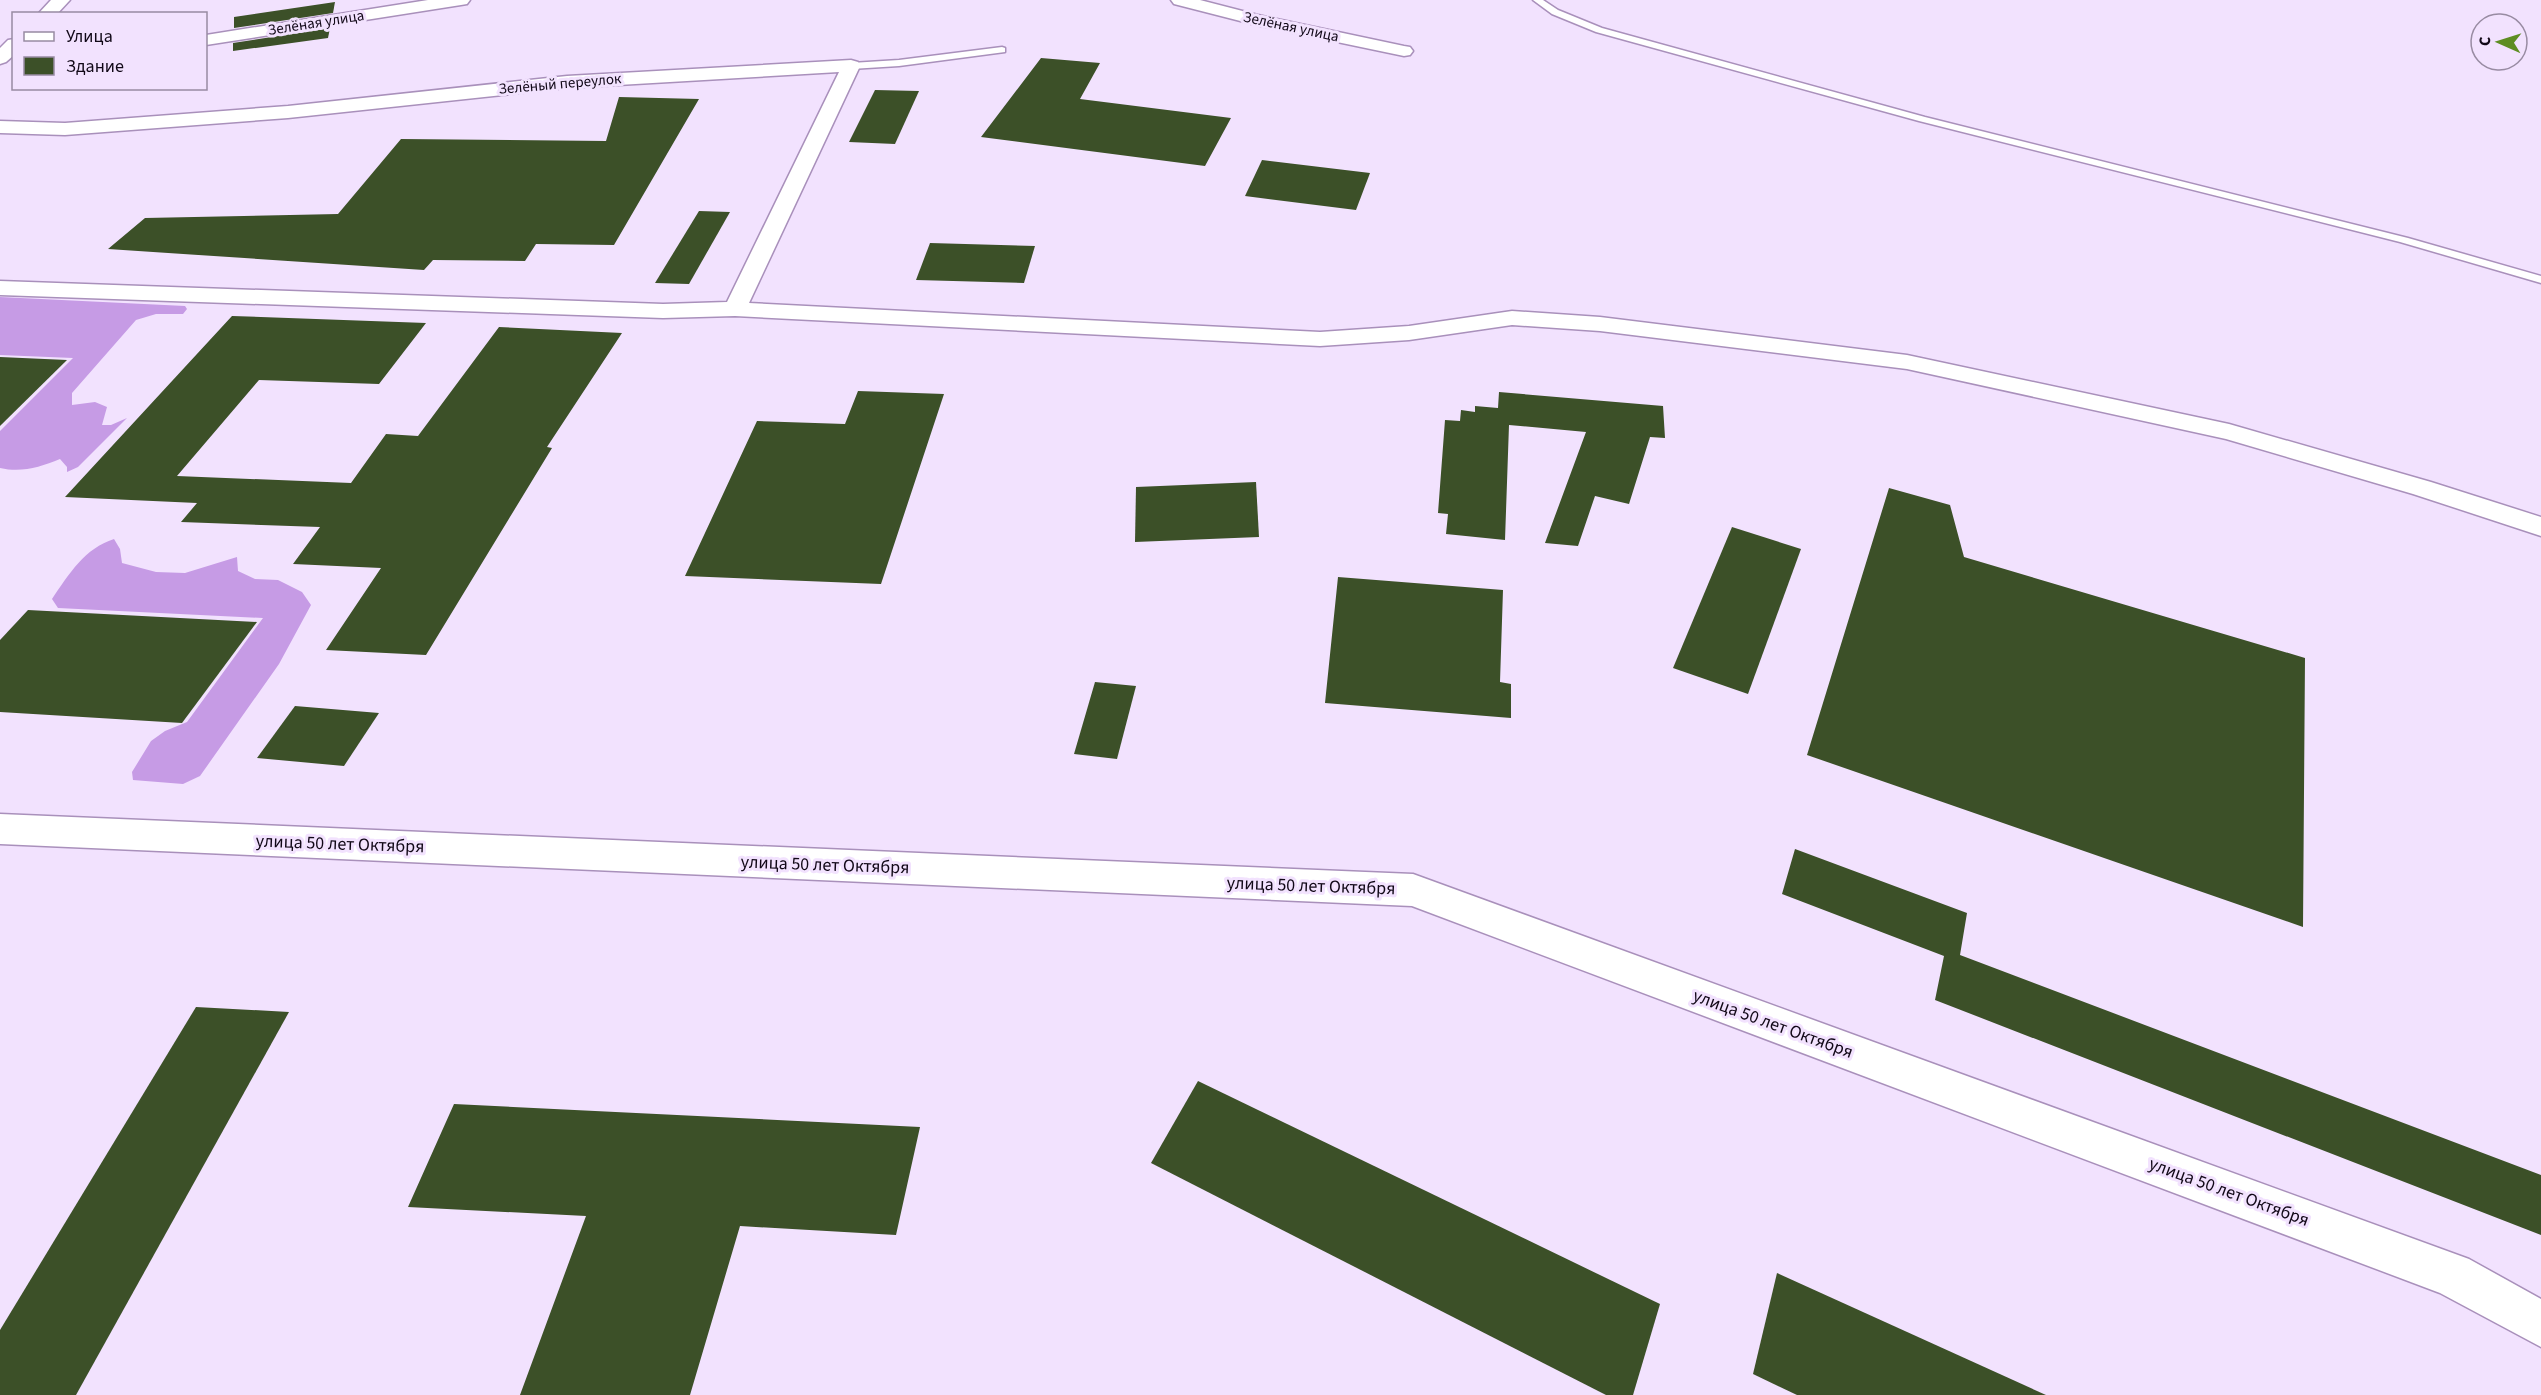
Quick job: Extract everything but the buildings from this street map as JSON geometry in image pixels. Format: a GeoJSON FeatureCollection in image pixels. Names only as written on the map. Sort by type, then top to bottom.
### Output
{"type":"FeatureCollection","features":[{"type":"Feature","properties":{"kind":"street"},"geometry":{"type":"LineString","coordinates":[[47,12],[61,0]]}},
{"type":"Feature","properties":{"kind":"street","name":"Зелёная улица"},"geometry":{"type":"LineString","coordinates":[[207,40],[461,0]]}},
{"type":"Feature","properties":{"kind":"street","name":"Зелёная улица"},"geometry":{"type":"LineString","coordinates":[[1179,0],[1257,20],[1404,51]]}},
{"type":"Feature","properties":{"kind":"street"},"geometry":{"type":"LineString","coordinates":[[0,58],[12,46]]}},
{"type":"Feature","properties":{"kind":"street"},"geometry":{"type":"LineString","coordinates":[[735,309],[852,66]]}},
{"type":"Feature","properties":{"kind":"street","name":"Зелёный переулок"},"geometry":{"type":"LineString","coordinates":[[0,127],[65,129],[288,112],[567,82],[852,66]]}},
{"type":"Feature","properties":{"kind":"street"},"geometry":{"type":"LineString","coordinates":[[0,288],[652,311],[735,309],[1320,339],[1409,333],[1512,318],[1600,324],[1907,362],[2229,432],[2422,488],[2541,527]]}},
{"type":"Feature","properties":{"kind":"street","name":"улица 50 лет Октября"},"geometry":{"type":"LineString","coordinates":[[0,829],[1413,890],[2453,1275],[2541,1324]]}},
{"type":"Feature","properties":{"kind":"lane"},"geometry":{"type":"LineString","coordinates":[[1537,0],[1555,12],[1599,30],[1922,119],[2404,240],[2541,280]]}},
{"type":"Feature","properties":{"kind":"lane"},"geometry":{"type":"LineString","coordinates":[[852,66],[899,63],[1002,50]]}},
{"type":"Feature","properties":{"kind":"shaded area"},"geometry":{"type":"Polygon","coordinates":[[[0,297],[185,306],[187,309],[183,314],[156,314],[136,320],[72,393],[72,405],[95,402],[107,407],[102,425],[111,425],[127,418],[78,467],[67,472],[67,467],[60,459],[31,468],[16,470],[0,468],[0,431],[73,358],[0,355],[0,297]]]}},
{"type":"Feature","properties":{"kind":"shaded area"},"geometry":{"type":"Polygon","coordinates":[[[114,539],[120,549],[122,563],[156,572],[185,573],[237,557],[238,571],[255,579],[278,580],[302,592],[311,605],[279,664],[200,776],[183,784],[133,780],[132,772],[151,741],[165,731],[187,722],[263,618],[58,608],[52,599],[71,571],[94,549],[114,539]]]}}]}
